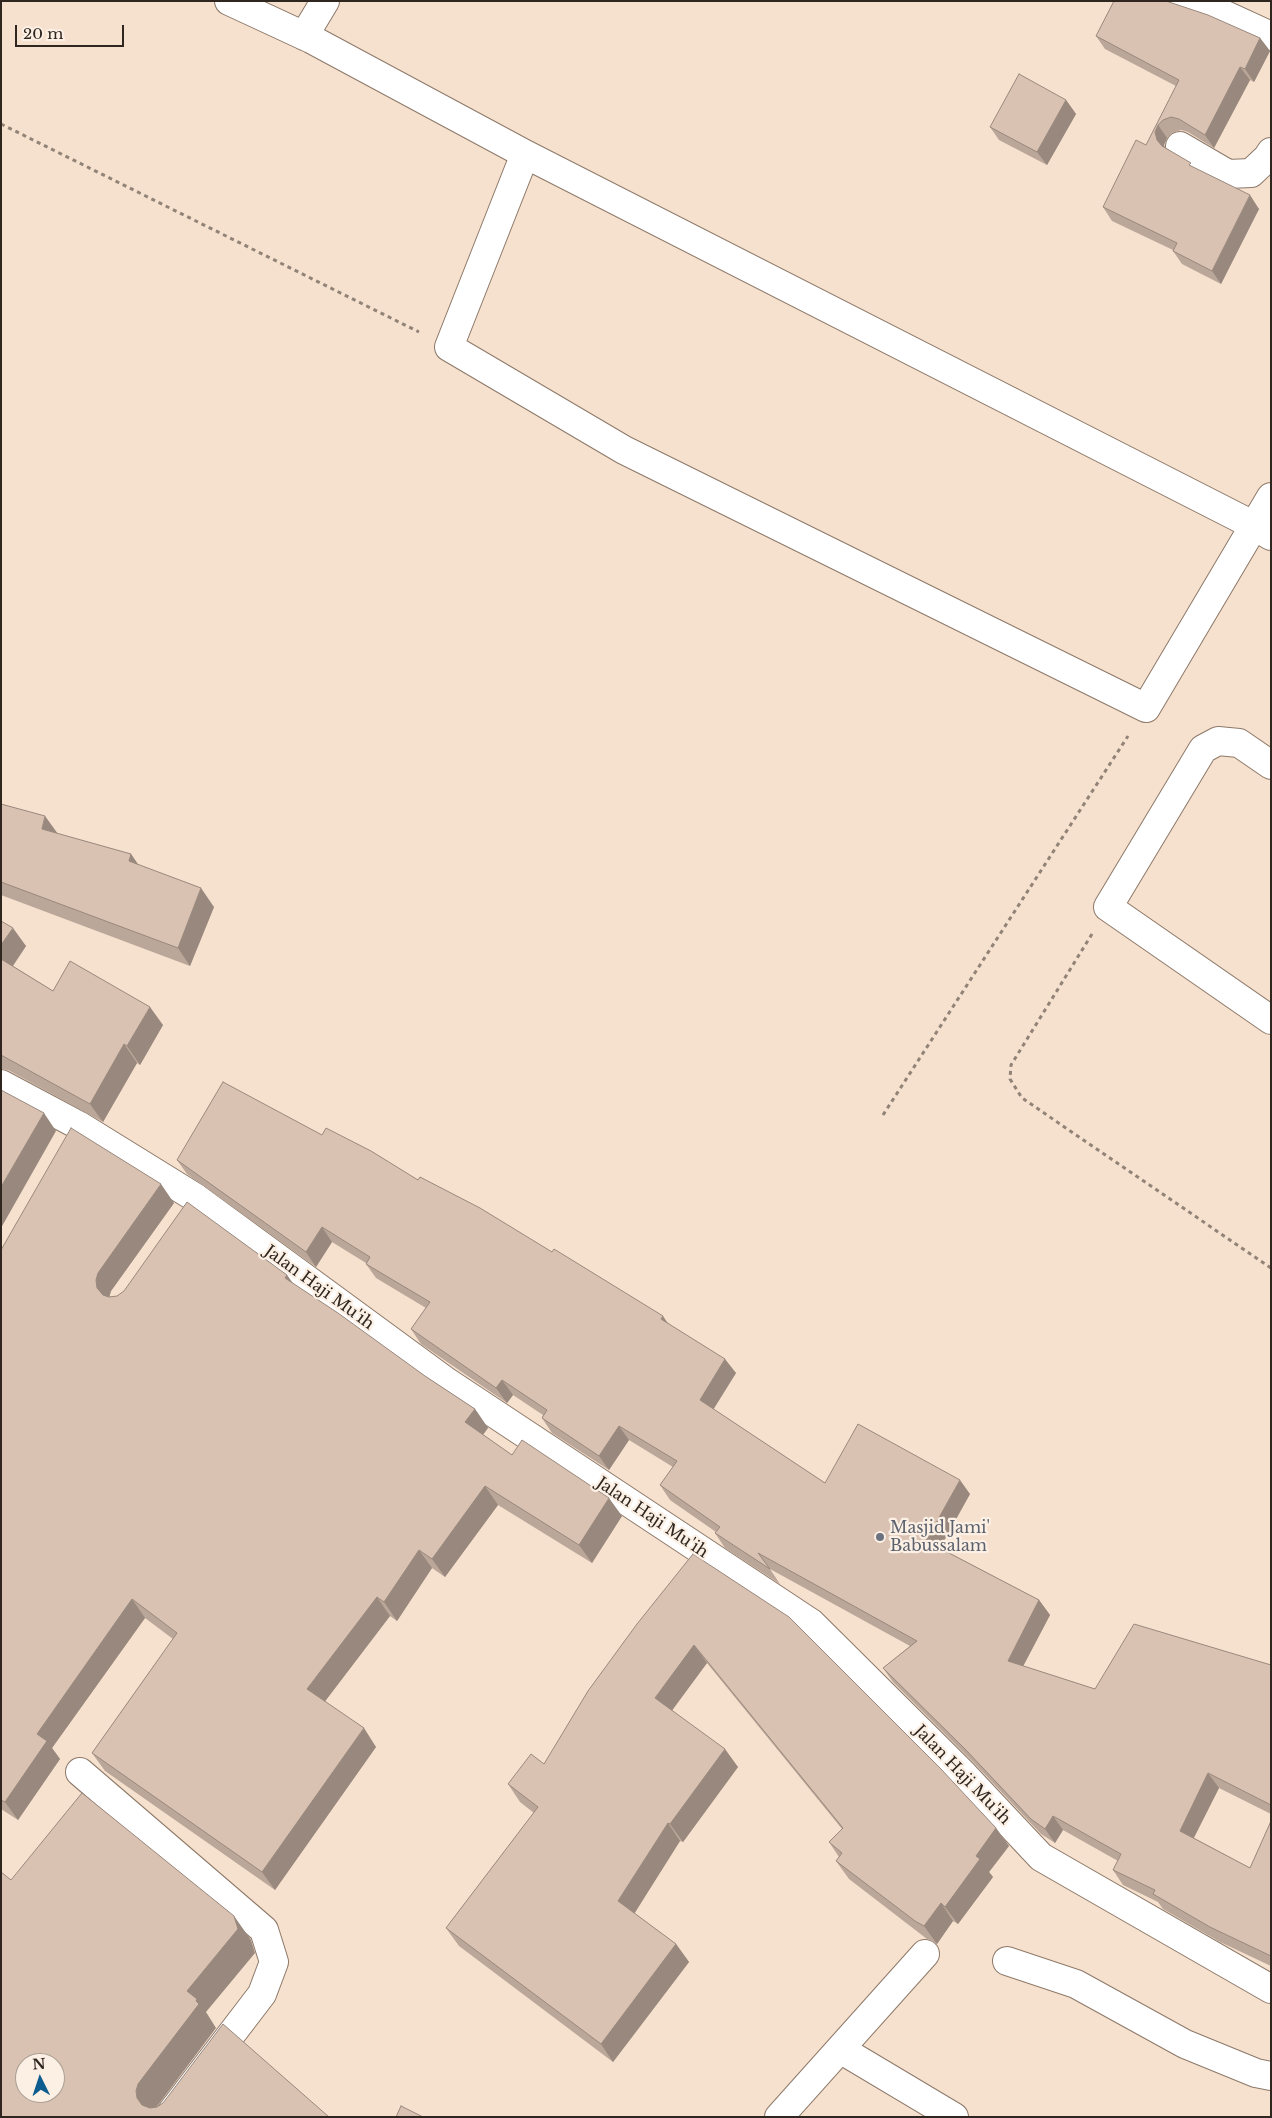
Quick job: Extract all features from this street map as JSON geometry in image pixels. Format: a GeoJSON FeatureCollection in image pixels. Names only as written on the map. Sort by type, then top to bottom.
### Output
{"type":"FeatureCollection","features":[{"type":"Feature","properties":{"kind":"street"},"geometry":{"type":"LineString","coordinates":[[229,1],[304,36],[526,154],[1262,530]]}},
{"type":"Feature","properties":{"kind":"street"},"geometry":{"type":"LineString","coordinates":[[304,36],[324,1]]}},
{"type":"Feature","properties":{"kind":"street"},"geometry":{"type":"LineString","coordinates":[[1182,1],[1223,14],[1271,36]]}},
{"type":"Feature","properties":{"kind":"street"},"geometry":{"type":"LineString","coordinates":[[1180,146],[1228,174],[1251,173],[1271,152]]}},
{"type":"Feature","properties":{"kind":"street"},"geometry":{"type":"LineString","coordinates":[[526,154],[449,347],[624,450],[1146,708],[1262,530],[1271,497]]}},
{"type":"Feature","properties":{"kind":"street"},"geometry":{"type":"LineString","coordinates":[[1271,765],[1239,743],[1218,741],[1203,749],[1108,907],[1271,1020]]}},
{"type":"Feature","properties":{"kind":"street","name":"Jalan Haji Mu'ih"},"geometry":{"type":"LineString","coordinates":[[1,1084],[78,1125],[196,1198],[447,1382],[811,1624],[964,1775],[1041,1858],[1271,1989]]}},
{"type":"Feature","properties":{"kind":"street"},"geometry":{"type":"LineString","coordinates":[[64,1151],[78,1125]]}},
{"type":"Feature","properties":{"kind":"street"},"geometry":{"type":"LineString","coordinates":[[179,1221],[196,1198]]}},
{"type":"Feature","properties":{"kind":"street"},"geometry":{"type":"LineString","coordinates":[[80,1772],[264,1930],[274,1962],[262,1994],[168,2117]]}},
{"type":"Feature","properties":{"kind":"street"},"geometry":{"type":"LineString","coordinates":[[779,2117],[924,1954]]}},
{"type":"Feature","properties":{"kind":"street"},"geometry":{"type":"LineString","coordinates":[[1007,1961],[1076,1984],[1185,2044],[1256,2073],[1271,2076]]}},
{"type":"Feature","properties":{"kind":"street"},"geometry":{"type":"LineString","coordinates":[[840,2049],[954,2117]]}},
{"type":"Feature","properties":{"kind":"path"},"geometry":{"type":"LineString","coordinates":[[1,124],[449,347]]}},
{"type":"Feature","properties":{"kind":"path"},"geometry":{"type":"LineString","coordinates":[[883,1115],[1146,708]]}},
{"type":"Feature","properties":{"kind":"path"},"geometry":{"type":"LineString","coordinates":[[1108,907],[1011,1065],[1010,1080],[1022,1098],[1271,1268]]}},
{"type":"Feature","properties":{"kind":"building"},"geometry":{"type":"Polygon","coordinates":[[[1114,1],[1166,1],[1208,15],[1260,38],[1245,69],[1240,67],[1205,135],[1179,119],[1171,117],[1163,120],[1155,132],[1157,140],[1162,146],[1191,163],[1189,165],[1250,195],[1212,271],[1173,251],[1177,243],[1103,207],[1136,140],[1146,145],[1179,80],[1096,36],[1114,1]]]}},
{"type":"Feature","properties":{"kind":"building"},"geometry":{"type":"Polygon","coordinates":[[[1019,74],[1066,100],[1037,152],[990,127],[1019,74]]]}},
{"type":"Feature","properties":{"kind":"building"},"geometry":{"type":"Polygon","coordinates":[[[1,804],[45,816],[42,829],[131,854],[129,861],[201,888],[178,948],[1,882],[1,804]]]}},
{"type":"Feature","properties":{"kind":"building"},"geometry":{"type":"Polygon","coordinates":[[[1,921],[13,928],[1,945],[1,921]]]}},
{"type":"Feature","properties":{"kind":"building"},"geometry":{"type":"Polygon","coordinates":[[[1,959],[53,991],[70,961],[150,1007],[127,1046],[124,1044],[90,1104],[1,1055],[1,959]]]}},
{"type":"Feature","properties":{"kind":"building"},"geometry":{"type":"Polygon","coordinates":[[[223,1082],[322,1135],[326,1128],[371,1151],[418,1180],[420,1177],[480,1208],[552,1252],[554,1249],[663,1316],[661,1319],[725,1359],[700,1400],[825,1483],[858,1424],[960,1480],[926,1541],[1039,1600],[1008,1661],[1095,1689],[1134,1624],[1271,1665],[1271,1805],[1208,1773],[1180,1831],[1250,1868],[1271,1821],[1271,1956],[1210,1927],[1153,1894],[1155,1890],[1113,1870],[1121,1854],[1053,1816],[1045,1829],[1031,1819],[965,1749],[883,1668],[917,1641],[758,1553],[770,1569],[715,1533],[720,1527],[660,1485],[677,1461],[619,1426],[599,1456],[542,1418],[547,1410],[502,1380],[496,1388],[411,1329],[430,1302],[366,1264],[370,1257],[322,1227],[306,1252],[177,1160],[223,1082]]]}},
{"type":"Feature","properties":{"kind":"building"},"geometry":{"type":"Polygon","coordinates":[[[1,1090],[44,1113],[1,1187],[1,1090]]]}},
{"type":"Feature","properties":{"kind":"building"},"geometry":{"type":"Polygon","coordinates":[[[71,1128],[161,1184],[98,1273],[96,1280],[97,1288],[103,1295],[109,1297],[117,1296],[124,1291],[187,1202],[287,1275],[285,1278],[475,1409],[465,1422],[512,1455],[522,1440],[609,1498],[579,1545],[485,1486],[432,1559],[419,1550],[384,1602],[377,1597],[307,1689],[364,1728],[262,1872],[92,1753],[177,1633],[132,1599],[37,1734],[47,1741],[5,1802],[1,1800],[1,1250],[71,1128]]]}},
{"type":"Feature","properties":{"kind":"building"},"geometry":{"type":"Polygon","coordinates":[[[693,1554],[789,1617],[940,1768],[996,1828],[976,1856],[980,1859],[945,1907],[941,1903],[924,1926],[915,1921],[836,1861],[842,1853],[829,1842],[843,1828],[694,1645],[655,1698],[725,1749],[670,1824],[668,1823],[618,1901],[676,1944],[601,2044],[446,1928],[538,1807],[508,1784],[531,1754],[544,1764],[588,1691],[637,1624],[693,1554]]]}},
{"type":"Feature","properties":{"kind":"building"},"geometry":{"type":"Polygon","coordinates":[[[82,1793],[234,1916],[238,1929],[187,1991],[197,1999],[196,2001],[199,2004],[138,2084],[137,2098],[142,2105],[150,2108],[157,2107],[163,2103],[223,2024],[329,2117],[1,2117],[1,1872],[11,1880],[82,1793]]]}},
{"type":"Feature","properties":{"kind":"building"},"geometry":{"type":"Polygon","coordinates":[[[401,2106],[423,2117],[396,2117],[401,2106]]]}},
{"type":"Feature","properties":{"kind":"place","name":"Masjid Jami' Babussalam"},"geometry":{"type":"Point","coordinates":[880,1537]}}]}
